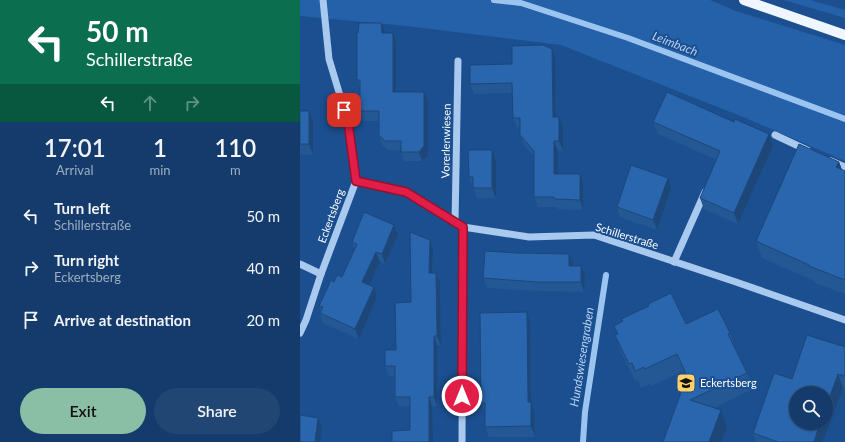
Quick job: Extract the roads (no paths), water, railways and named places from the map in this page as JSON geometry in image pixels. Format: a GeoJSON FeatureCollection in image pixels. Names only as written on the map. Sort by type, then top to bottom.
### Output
{"type":"FeatureCollection","features":[{"type":"Feature","properties":{"kind":"main road"},"geometry":{"type":"LineString","coordinates":[[744,0],[845,34]]}},
{"type":"Feature","properties":{"kind":"street","name":"Eckertsberg"},"geometry":{"type":"LineString","coordinates":[[300,333],[356,181],[348,122],[329,59],[323,0]]}},
{"type":"Feature","properties":{"kind":"street","name":"Vorerlenwiesen"},"geometry":{"type":"LineString","coordinates":[[455,222],[458,61]]}},
{"type":"Feature","properties":{"kind":"street"},"geometry":{"type":"LineString","coordinates":[[775,135],[845,167]]}},
{"type":"Feature","properties":{"kind":"street","name":"Schillerstraße"},"geometry":{"type":"LineString","coordinates":[[356,181],[406,192],[463,227],[529,237],[594,235],[845,320]]}},
{"type":"Feature","properties":{"kind":"street"},"geometry":{"type":"LineString","coordinates":[[674,262],[708,184]]}},
{"type":"Feature","properties":{"kind":"street"},"geometry":{"type":"LineString","coordinates":[[462,442],[463,227]]}},
{"type":"Feature","properties":{"kind":"street"},"geometry":{"type":"LineString","coordinates":[[300,264],[321,274]]}},
{"type":"Feature","properties":{"kind":"waterway","name":"Leimbach"},"geometry":{"type":"LineString","coordinates":[[494,0],[521,3],[628,38],[845,119]]}},
{"type":"Feature","properties":{"kind":"waterway","name":"Hundswiesengraben"},"geometry":{"type":"LineString","coordinates":[[583,442],[585,412],[606,275]]}},
{"type":"Feature","properties":{"kind":"place","name":"Eckertsberg"},"geometry":{"type":"Point","coordinates":[686,383]}}]}
